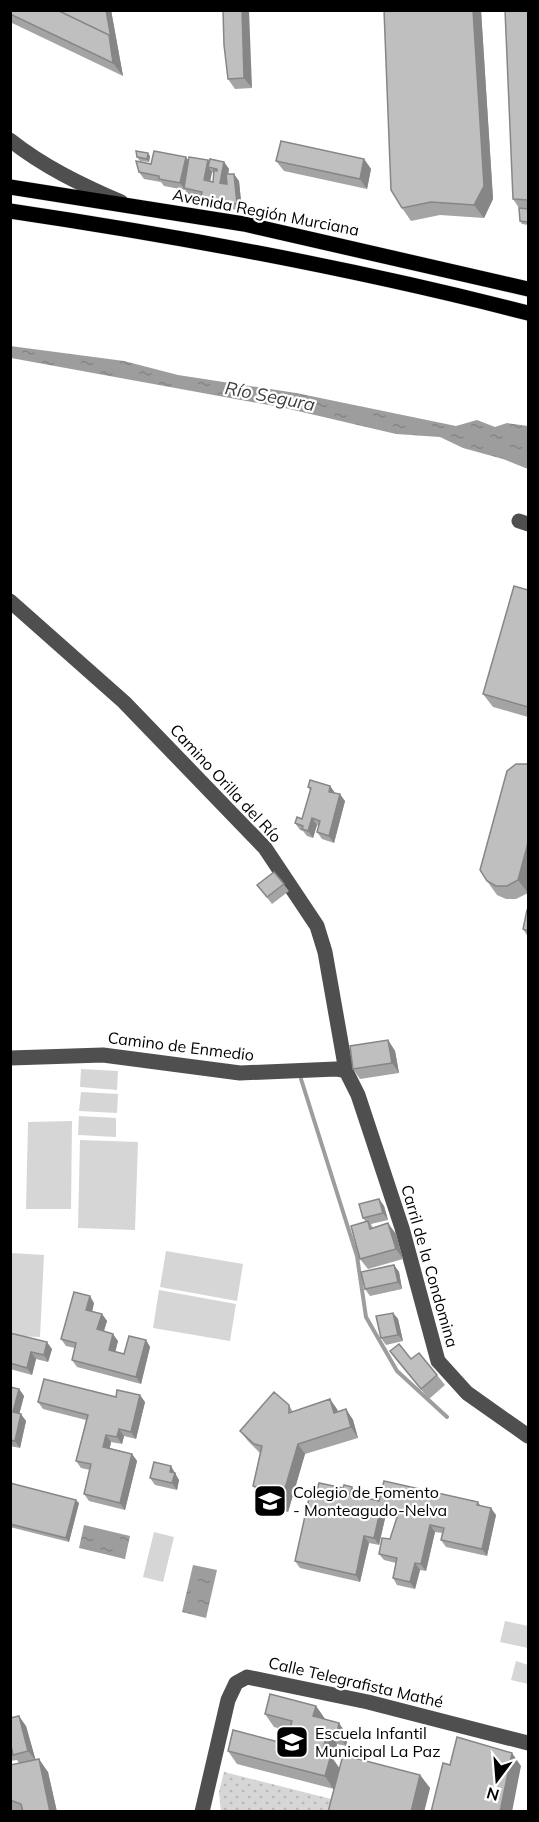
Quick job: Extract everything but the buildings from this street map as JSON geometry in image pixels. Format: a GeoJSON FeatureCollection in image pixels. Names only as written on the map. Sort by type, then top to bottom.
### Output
{"type":"FeatureCollection","features":[{"type":"Feature","properties":{"kind":"main road"},"geometry":{"type":"LineString","coordinates":[[10,187],[129,205]]}},
{"type":"Feature","properties":{"kind":"main road","name":"Avenida Región Murciana"},"geometry":{"type":"LineString","coordinates":[[129,205],[253,226],[528,289]]}},
{"type":"Feature","properties":{"kind":"main road"},"geometry":{"type":"LineString","coordinates":[[10,211],[127,228],[298,260],[528,313]]}},
{"type":"Feature","properties":{"kind":"street","name":"Avenida Región Murciana"},"geometry":{"type":"LineString","coordinates":[[10,140],[42,163],[83,185],[129,205]]}},
{"type":"Feature","properties":{"kind":"street","name":"Camino Orilla del Río"},"geometry":{"type":"LineString","coordinates":[[10,601],[124,702],[271,857],[322,937],[346,1071]]}},
{"type":"Feature","properties":{"kind":"street","name":"Camino de Enmedio"},"geometry":{"type":"LineString","coordinates":[[10,1058],[84,1054],[240,1073],[346,1071]]}},
{"type":"Feature","properties":{"kind":"street","name":"Carril de la Condomina"},"geometry":{"type":"LineString","coordinates":[[346,1071],[358,1095],[402,1228],[438,1361],[467,1393],[528,1436]]}},
{"type":"Feature","properties":{"kind":"street","name":"Calle Telegrafista Mathé"},"geometry":{"type":"LineString","coordinates":[[202,1812],[228,1700],[236,1683],[247,1677],[299,1686],[528,1743]]}},
{"type":"Feature","properties":{"kind":"shaded area"},"geometry":{"type":"Polygon","coordinates":[[[81,1069],[118,1071],[117,1090],[80,1087],[81,1069]]]}},
{"type":"Feature","properties":{"kind":"shaded area"},"geometry":{"type":"Polygon","coordinates":[[[81,1092],[118,1094],[117,1113],[79,1111],[81,1092]]]}},
{"type":"Feature","properties":{"kind":"shaded area"},"geometry":{"type":"Polygon","coordinates":[[[79,1116],[116,1118],[116,1137],[78,1135],[79,1116]]]}},
{"type":"Feature","properties":{"kind":"shaded area"},"geometry":{"type":"Polygon","coordinates":[[[72,1121],[71,1209],[26,1209],[28,1122],[72,1121]]]}},
{"type":"Feature","properties":{"kind":"shaded area"},"geometry":{"type":"Polygon","coordinates":[[[80,1140],[138,1142],[135,1230],[78,1228],[80,1140]]]}},
{"type":"Feature","properties":{"kind":"shaded area"},"geometry":{"type":"Polygon","coordinates":[[[166,1251],[243,1264],[237,1301],[160,1287],[166,1251]]]}},
{"type":"Feature","properties":{"kind":"shaded area"},"geometry":{"type":"Polygon","coordinates":[[[11,1253],[44,1255],[40,1337],[11,1336],[11,1253]]]}},
{"type":"Feature","properties":{"kind":"shaded area"},"geometry":{"type":"Polygon","coordinates":[[[159,1290],[236,1304],[230,1341],[153,1328],[159,1290]]]}},
{"type":"Feature","properties":{"kind":"shaded area"},"geometry":{"type":"Polygon","coordinates":[[[154,1532],[174,1537],[163,1582],[143,1577],[154,1532]]]}},
{"type":"Feature","properties":{"kind":"shaded area"},"geometry":{"type":"Polygon","coordinates":[[[505,1621],[528,1626],[528,1648],[500,1642],[505,1621]]]}},
{"type":"Feature","properties":{"kind":"shaded area"},"geometry":{"type":"Polygon","coordinates":[[[516,1661],[528,1665],[528,1684],[511,1680],[516,1661]]]}},
{"type":"Feature","properties":{"kind":"shaded area"},"geometry":{"type":"Polygon","coordinates":[[[224,1772],[339,1801],[336,1811],[221,1812],[219,1792],[224,1772]]]}},
{"type":"Feature","properties":{"kind":"water","name":"Río Segura"},"geometry":{"type":"Polygon","coordinates":[[[10,346],[124,361],[178,375],[296,393],[456,426],[477,420],[495,427],[507,423],[528,426],[528,469],[503,459],[463,448],[440,437],[396,434],[285,408],[11,358],[10,346]]]}},
{"type":"Feature","properties":{"kind":"water"},"geometry":{"type":"Polygon","coordinates":[[[84,1525],[130,1536],[125,1559],[79,1548],[84,1525]]]}},
{"type":"Feature","properties":{"kind":"water"},"geometry":{"type":"Polygon","coordinates":[[[193,1565],[217,1570],[206,1618],[182,1612],[193,1565]]]}},
{"type":"Feature","properties":{"kind":"waterway"},"geometry":{"type":"LineString","coordinates":[[301,1079],[357,1256],[366,1317],[397,1371],[447,1417]]}},
{"type":"Feature","properties":{"kind":"place","name":"Colegio de Fomento - Monteagudo-Nelva"},"geometry":{"type":"Point","coordinates":[270,1501]}},
{"type":"Feature","properties":{"kind":"place","name":"Escuela Infantil Municipal La Paz"},"geometry":{"type":"Point","coordinates":[292,1742]}}]}
